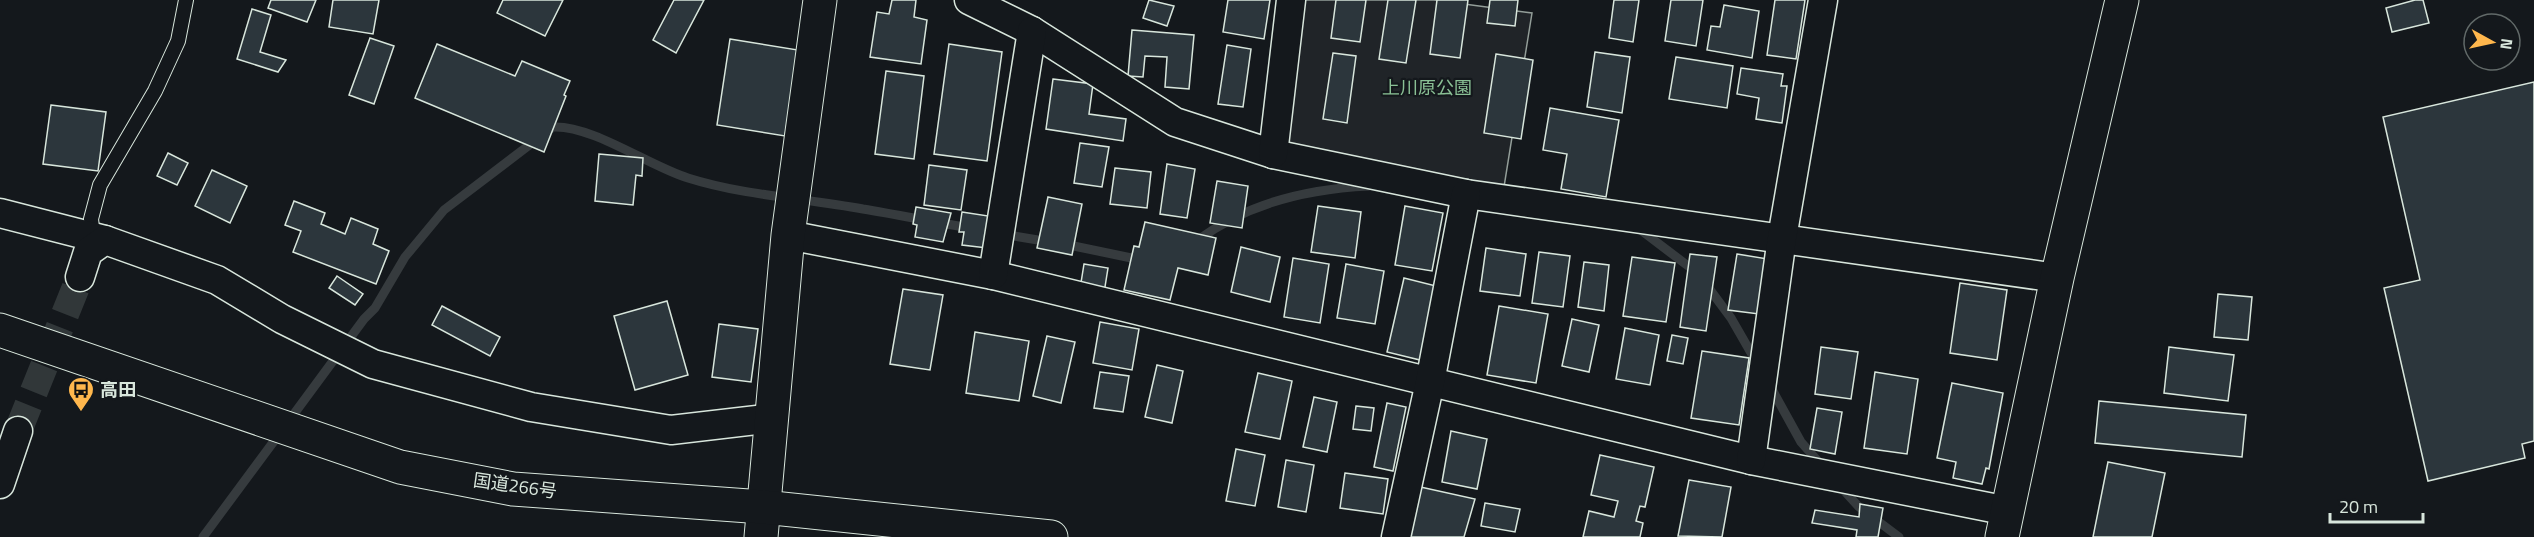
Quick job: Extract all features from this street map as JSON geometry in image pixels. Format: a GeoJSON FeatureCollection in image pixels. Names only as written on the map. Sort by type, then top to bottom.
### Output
{"type":"FeatureCollection","features":[{"type":"Feature","properties":{"kind":"main road"},"geometry":{"type":"LineString","coordinates":[[762,522],[788,235],[820,0]]}},
{"type":"Feature","properties":{"kind":"main road"},"geometry":{"type":"LineString","coordinates":[[2005,524],[2057,278],[2122,0]]}},
{"type":"Feature","properties":{"kind":"main road","name":"国道266号"},"geometry":{"type":"LineString","coordinates":[[0,330],[400,467],[513,489],[762,522],[1051,537]]}},
{"type":"Feature","properties":{"kind":"street"},"geometry":{"type":"LineString","coordinates":[[969,0],[1032,31],[1175,122],[1273,154],[1466,194],[1782,237],[2057,278]]}},
{"type":"Feature","properties":{"kind":"street"},"geometry":{"type":"LineString","coordinates":[[1273,154],[1291,0]]}},
{"type":"Feature","properties":{"kind":"street"},"geometry":{"type":"LineString","coordinates":[[1750,459],[1782,237],[1823,0]]}},
{"type":"Feature","properties":{"kind":"street"},"geometry":{"type":"LineString","coordinates":[[993,276],[1032,31]]}},
{"type":"Feature","properties":{"kind":"street"},"geometry":{"type":"LineString","coordinates":[[1396,537],[1430,382],[1466,194]]}},
{"type":"Feature","properties":{"kind":"street"},"geometry":{"type":"LineString","coordinates":[[0,213],[99,238],[217,280],[282,319],[373,364],[508,401],[531,407],[671,430],[772,418]]}},
{"type":"Feature","properties":{"kind":"street"},"geometry":{"type":"LineString","coordinates":[[788,235],[993,276],[1750,459],[2005,524]]}},
{"type":"Feature","properties":{"kind":"street"},"geometry":{"type":"LineString","coordinates":[[80,277],[88,252],[99,238]]}},
{"type":"Feature","properties":{"kind":"street"},"geometry":{"type":"LineString","coordinates":[[0,484],[18,432]]}},
{"type":"Feature","properties":{"kind":"lane"},"geometry":{"type":"LineString","coordinates":[[99,238],[91,219],[100,185],[155,91],[178,41],[186,0]]}},
{"type":"Feature","properties":{"kind":"green space","name":"上川原公園"},"geometry":{"type":"Polygon","coordinates":[[[1296,0],[1434,0],[1532,13],[1503,193],[1273,148],[1296,0]]]}},
{"type":"Feature","properties":{"kind":"building"},"geometry":{"type":"Polygon","coordinates":[[[271,0],[316,0],[307,22],[268,8],[271,0]]]}},
{"type":"Feature","properties":{"kind":"building"},"geometry":{"type":"Polygon","coordinates":[[[333,0],[379,0],[373,34],[329,27],[333,0]]]}},
{"type":"Feature","properties":{"kind":"building"},"geometry":{"type":"Polygon","coordinates":[[[503,0],[563,0],[545,36],[497,13],[503,0]]]}},
{"type":"Feature","properties":{"kind":"building"},"geometry":{"type":"Polygon","coordinates":[[[674,0],[704,0],[676,53],[653,40],[674,0]]]}},
{"type":"Feature","properties":{"kind":"building"},"geometry":{"type":"Polygon","coordinates":[[[892,0],[916,0],[914,17],[927,20],[921,64],[870,57],[877,12],[889,14],[892,0]]]}},
{"type":"Feature","properties":{"kind":"building"},"geometry":{"type":"Polygon","coordinates":[[[1149,0],[1174,6],[1167,26],[1143,18],[1149,0]]]}},
{"type":"Feature","properties":{"kind":"building"},"geometry":{"type":"Polygon","coordinates":[[[1228,0],[1270,0],[1264,39],[1223,32],[1228,0]]]}},
{"type":"Feature","properties":{"kind":"building"},"geometry":{"type":"Polygon","coordinates":[[[1336,0],[1366,0],[1360,42],[1331,38],[1336,0]]]}},
{"type":"Feature","properties":{"kind":"building"},"geometry":{"type":"Polygon","coordinates":[[[1388,0],[1416,0],[1406,63],[1379,59],[1388,0]]]}},
{"type":"Feature","properties":{"kind":"building"},"geometry":{"type":"Polygon","coordinates":[[[1437,0],[1468,0],[1460,58],[1430,54],[1437,0]]]}},
{"type":"Feature","properties":{"kind":"building"},"geometry":{"type":"Polygon","coordinates":[[[1490,0],[1518,0],[1515,26],[1487,23],[1490,0]]]}},
{"type":"Feature","properties":{"kind":"building"},"geometry":{"type":"Polygon","coordinates":[[[1614,0],[1639,0],[1633,42],[1609,38],[1614,0]]]}},
{"type":"Feature","properties":{"kind":"building"},"geometry":{"type":"Polygon","coordinates":[[[1671,0],[1703,0],[1696,46],[1665,41],[1671,0]]]}},
{"type":"Feature","properties":{"kind":"building"},"geometry":{"type":"Polygon","coordinates":[[[1775,0],[1805,0],[1796,59],[1767,55],[1775,0]]]}},
{"type":"Feature","properties":{"kind":"building"},"geometry":{"type":"Polygon","coordinates":[[[2423,0],[2429,23],[2392,32],[2386,8],[2423,0]]]}},
{"type":"Feature","properties":{"kind":"building"},"geometry":{"type":"Polygon","coordinates":[[[1724,5],[1759,11],[1752,58],[1707,50],[1711,26],[1720,27],[1724,5]]]}},
{"type":"Feature","properties":{"kind":"building"},"geometry":{"type":"Polygon","coordinates":[[[252,9],[271,15],[260,52],[286,60],[278,72],[237,59],[252,9]]]}},
{"type":"Feature","properties":{"kind":"building"},"geometry":{"type":"Polygon","coordinates":[[[1132,30],[1194,35],[1189,89],[1165,87],[1167,57],[1145,56],[1143,77],[1128,76],[1132,30]]]}},
{"type":"Feature","properties":{"kind":"building"},"geometry":{"type":"Polygon","coordinates":[[[370,38],[394,46],[374,104],[349,95],[370,38]]]}},
{"type":"Feature","properties":{"kind":"building"},"geometry":{"type":"Polygon","coordinates":[[[730,39],[798,50],[785,136],[717,125],[730,39]]]}},
{"type":"Feature","properties":{"kind":"building"},"geometry":{"type":"Polygon","coordinates":[[[437,44],[515,76],[522,61],[570,81],[544,152],[415,98],[437,44]]]}},
{"type":"Feature","properties":{"kind":"building"},"geometry":{"type":"Polygon","coordinates":[[[949,44],[1002,52],[987,161],[934,154],[949,44]]]}},
{"type":"Feature","properties":{"kind":"building"},"geometry":{"type":"Polygon","coordinates":[[[1227,45],[1251,49],[1243,107],[1218,104],[1227,45]]]}},
{"type":"Feature","properties":{"kind":"building"},"geometry":{"type":"Polygon","coordinates":[[[1595,52],[1630,57],[1622,113],[1587,107],[1595,52]]]}},
{"type":"Feature","properties":{"kind":"building"},"geometry":{"type":"Polygon","coordinates":[[[1333,53],[1356,56],[1347,123],[1323,119],[1333,53]]]}},
{"type":"Feature","properties":{"kind":"building"},"geometry":{"type":"Polygon","coordinates":[[[1496,54],[1533,60],[1521,139],[1484,133],[1496,54]]]}},
{"type":"Feature","properties":{"kind":"building"},"geometry":{"type":"Polygon","coordinates":[[[1676,57],[1733,66],[1727,108],[1669,99],[1676,57]]]}},
{"type":"Feature","properties":{"kind":"building"},"geometry":{"type":"Polygon","coordinates":[[[1741,68],[1783,74],[1781,86],[1787,86],[1782,123],[1756,119],[1759,98],[1737,94],[1741,68]]]}},
{"type":"Feature","properties":{"kind":"building"},"geometry":{"type":"Polygon","coordinates":[[[886,71],[924,76],[914,159],[875,154],[886,71]]]}},
{"type":"Feature","properties":{"kind":"building"},"geometry":{"type":"Polygon","coordinates":[[[1053,79],[1093,84],[1089,114],[1126,119],[1123,141],[1046,129],[1053,79]]]}},
{"type":"Feature","properties":{"kind":"building"},"geometry":{"type":"Polygon","coordinates":[[[2534,82],[2534,441],[2522,444],[2525,458],[2428,481],[2384,288],[2420,280],[2383,117],[2534,82]]]}},
{"type":"Feature","properties":{"kind":"building"},"geometry":{"type":"Polygon","coordinates":[[[51,105],[106,112],[98,171],[43,164],[51,105]]]}},
{"type":"Feature","properties":{"kind":"building"},"geometry":{"type":"Polygon","coordinates":[[[1550,108],[1619,120],[1606,197],[1561,189],[1567,154],[1543,150],[1550,108]]]}},
{"type":"Feature","properties":{"kind":"building"},"geometry":{"type":"Polygon","coordinates":[[[1080,143],[1109,147],[1102,187],[1074,183],[1080,143]]]}},
{"type":"Feature","properties":{"kind":"building"},"geometry":{"type":"Polygon","coordinates":[[[168,153],[188,163],[177,185],[157,176],[168,153]]]}},
{"type":"Feature","properties":{"kind":"building"},"geometry":{"type":"Polygon","coordinates":[[[599,154],[643,158],[642,176],[636,175],[633,205],[595,201],[599,154]]]}},
{"type":"Feature","properties":{"kind":"building"},"geometry":{"type":"Polygon","coordinates":[[[1167,164],[1195,169],[1187,218],[1160,214],[1167,164]]]}},
{"type":"Feature","properties":{"kind":"building"},"geometry":{"type":"Polygon","coordinates":[[[929,165],[967,170],[961,210],[924,205],[929,165]]]}},
{"type":"Feature","properties":{"kind":"building"},"geometry":{"type":"Polygon","coordinates":[[[1115,168],[1151,172],[1147,208],[1110,204],[1115,168]]]}},
{"type":"Feature","properties":{"kind":"building"},"geometry":{"type":"Polygon","coordinates":[[[212,170],[247,186],[230,223],[195,206],[212,170]]]}},
{"type":"Feature","properties":{"kind":"building"},"geometry":{"type":"Polygon","coordinates":[[[1217,181],[1248,186],[1242,228],[1210,223],[1217,181]]]}},
{"type":"Feature","properties":{"kind":"building"},"geometry":{"type":"Polygon","coordinates":[[[1048,197],[1082,204],[1072,255],[1037,248],[1048,197]]]}},
{"type":"Feature","properties":{"kind":"building"},"geometry":{"type":"Polygon","coordinates":[[[294,201],[325,213],[321,224],[345,234],[351,218],[378,229],[373,244],[389,251],[376,284],[293,252],[301,231],[285,225],[294,201]]]}},
{"type":"Feature","properties":{"kind":"building"},"geometry":{"type":"Polygon","coordinates":[[[1318,206],[1361,212],[1355,258],[1311,252],[1318,206]]]}},
{"type":"Feature","properties":{"kind":"building"},"geometry":{"type":"Polygon","coordinates":[[[1405,206],[1443,213],[1432,271],[1395,265],[1405,206]]]}},
{"type":"Feature","properties":{"kind":"building"},"geometry":{"type":"Polygon","coordinates":[[[916,207],[951,213],[943,242],[915,237],[917,225],[913,224],[916,207]]]}},
{"type":"Feature","properties":{"kind":"building"},"geometry":{"type":"Polygon","coordinates":[[[962,212],[995,217],[987,248],[962,245],[964,232],[959,232],[962,212]]]}},
{"type":"Feature","properties":{"kind":"building"},"geometry":{"type":"Polygon","coordinates":[[[1145,222],[1216,238],[1208,275],[1178,268],[1170,300],[1124,290],[1134,246],[1139,247],[1145,222]]]}},
{"type":"Feature","properties":{"kind":"building"},"geometry":{"type":"Polygon","coordinates":[[[1241,247],[1280,257],[1270,302],[1231,292],[1241,247]]]}},
{"type":"Feature","properties":{"kind":"building"},"geometry":{"type":"Polygon","coordinates":[[[1486,248],[1526,254],[1520,296],[1480,291],[1486,248]]]}},
{"type":"Feature","properties":{"kind":"building"},"geometry":{"type":"Polygon","coordinates":[[[1539,252],[1570,256],[1563,307],[1532,303],[1539,252]]]}},
{"type":"Feature","properties":{"kind":"building"},"geometry":{"type":"Polygon","coordinates":[[[1690,254],[1717,257],[1706,331],[1680,327],[1690,254]]]}},
{"type":"Feature","properties":{"kind":"building"},"geometry":{"type":"Polygon","coordinates":[[[1737,254],[1768,259],[1759,314],[1728,310],[1737,254]]]}},
{"type":"Feature","properties":{"kind":"building"},"geometry":{"type":"Polygon","coordinates":[[[1632,257],[1675,263],[1666,322],[1623,316],[1632,257]]]}},
{"type":"Feature","properties":{"kind":"building"},"geometry":{"type":"Polygon","coordinates":[[[1293,258],[1329,264],[1320,323],[1284,317],[1293,258]]]}},
{"type":"Feature","properties":{"kind":"building"},"geometry":{"type":"Polygon","coordinates":[[[1584,262],[1609,265],[1604,311],[1578,307],[1584,262]]]}},
{"type":"Feature","properties":{"kind":"building"},"geometry":{"type":"Polygon","coordinates":[[[1084,264],[1108,268],[1104,293],[1080,289],[1084,264]]]}},
{"type":"Feature","properties":{"kind":"building"},"geometry":{"type":"Polygon","coordinates":[[[1346,264],[1384,271],[1375,324],[1337,318],[1346,264]]]}},
{"type":"Feature","properties":{"kind":"building"},"geometry":{"type":"Polygon","coordinates":[[[337,276],[363,294],[355,305],[329,288],[337,276]]]}},
{"type":"Feature","properties":{"kind":"building"},"geometry":{"type":"Polygon","coordinates":[[[1404,278],[1436,286],[1420,360],[1387,352],[1404,278]]]}},
{"type":"Feature","properties":{"kind":"building"},"geometry":{"type":"Polygon","coordinates":[[[1960,283],[2007,290],[1997,360],[1950,353],[1960,283]]]}},
{"type":"Feature","properties":{"kind":"building"},"geometry":{"type":"Polygon","coordinates":[[[903,289],[943,295],[930,370],[890,364],[903,289]]]}},
{"type":"Feature","properties":{"kind":"building"},"geometry":{"type":"Polygon","coordinates":[[[2218,294],[2252,297],[2248,340],[2214,337],[2218,294]]]}},
{"type":"Feature","properties":{"kind":"building"},"geometry":{"type":"Polygon","coordinates":[[[667,301],[688,375],[635,390],[614,316],[667,301]]]}},
{"type":"Feature","properties":{"kind":"building"},"geometry":{"type":"Polygon","coordinates":[[[442,306],[500,337],[490,356],[432,325],[442,306]]]}},
{"type":"Feature","properties":{"kind":"building"},"geometry":{"type":"Polygon","coordinates":[[[1499,306],[1548,314],[1536,383],[1487,375],[1499,306]]]}},
{"type":"Feature","properties":{"kind":"building"},"geometry":{"type":"Polygon","coordinates":[[[1572,319],[1599,325],[1589,372],[1562,366],[1572,319]]]}},
{"type":"Feature","properties":{"kind":"building"},"geometry":{"type":"Polygon","coordinates":[[[1100,322],[1139,329],[1132,370],[1093,363],[1100,322]]]}},
{"type":"Feature","properties":{"kind":"building"},"geometry":{"type":"Polygon","coordinates":[[[719,324],[758,329],[751,382],[712,377],[719,324]]]}},
{"type":"Feature","properties":{"kind":"building"},"geometry":{"type":"Polygon","coordinates":[[[1625,328],[1659,335],[1650,385],[1616,379],[1625,328]]]}},
{"type":"Feature","properties":{"kind":"building"},"geometry":{"type":"Polygon","coordinates":[[[975,332],[1029,341],[1019,401],[966,393],[975,332]]]}},
{"type":"Feature","properties":{"kind":"building"},"geometry":{"type":"Polygon","coordinates":[[[1672,335],[1688,338],[1683,364],[1667,361],[1672,335]]]}},
{"type":"Feature","properties":{"kind":"building"},"geometry":{"type":"Polygon","coordinates":[[[1047,336],[1075,342],[1061,403],[1033,396],[1047,336]]]}},
{"type":"Feature","properties":{"kind":"building"},"geometry":{"type":"Polygon","coordinates":[[[1821,347],[1858,352],[1851,399],[1815,394],[1821,347]]]}},
{"type":"Feature","properties":{"kind":"building"},"geometry":{"type":"Polygon","coordinates":[[[2169,347],[2234,355],[2228,401],[2164,393],[2169,347]]]}},
{"type":"Feature","properties":{"kind":"building"},"geometry":{"type":"Polygon","coordinates":[[[1702,351],[1749,358],[1739,425],[1691,418],[1702,351]]]}},
{"type":"Feature","properties":{"kind":"building"},"geometry":{"type":"Polygon","coordinates":[[[1157,365],[1183,371],[1172,423],[1145,417],[1157,365]]]}},
{"type":"Feature","properties":{"kind":"building"},"geometry":{"type":"Polygon","coordinates":[[[1100,372],[1129,376],[1123,412],[1094,408],[1100,372]]]}},
{"type":"Feature","properties":{"kind":"building"},"geometry":{"type":"Polygon","coordinates":[[[1875,372],[1918,379],[1907,454],[1864,448],[1875,372]]]}},
{"type":"Feature","properties":{"kind":"building"},"geometry":{"type":"Polygon","coordinates":[[[1258,373],[1292,381],[1280,439],[1245,432],[1258,373]]]}},
{"type":"Feature","properties":{"kind":"building"},"geometry":{"type":"Polygon","coordinates":[[[1952,383],[2003,393],[1989,469],[1986,468],[1982,484],[1953,478],[1956,462],[1937,458],[1952,383]]]}},
{"type":"Feature","properties":{"kind":"building"},"geometry":{"type":"Polygon","coordinates":[[[1314,397],[1337,402],[1327,452],[1303,447],[1314,397]]]}},
{"type":"Feature","properties":{"kind":"building"},"geometry":{"type":"Polygon","coordinates":[[[2099,401],[2246,415],[2242,457],[2095,443],[2099,401]]]}},
{"type":"Feature","properties":{"kind":"building"},"geometry":{"type":"Polygon","coordinates":[[[1387,403],[1406,407],[1393,471],[1374,467],[1387,403]]]}},
{"type":"Feature","properties":{"kind":"building"},"geometry":{"type":"Polygon","coordinates":[[[1356,406],[1374,408],[1371,431],[1353,429],[1356,406]]]}},
{"type":"Feature","properties":{"kind":"building"},"geometry":{"type":"Polygon","coordinates":[[[1817,408],[1842,412],[1835,454],[1810,449],[1817,408]]]}},
{"type":"Feature","properties":{"kind":"building"},"geometry":{"type":"Polygon","coordinates":[[[1451,431],[1487,439],[1477,489],[1442,482],[1451,431]]]}},
{"type":"Feature","properties":{"kind":"building"},"geometry":{"type":"Polygon","coordinates":[[[1236,449],[1265,455],[1255,506],[1226,501],[1236,449]]]}},
{"type":"Feature","properties":{"kind":"building"},"geometry":{"type":"Polygon","coordinates":[[[1600,455],[1654,467],[1645,507],[1640,506],[1636,521],[1643,523],[1640,537],[1583,537],[1589,511],[1614,517],[1618,501],[1591,495],[1600,455]]]}},
{"type":"Feature","properties":{"kind":"building"},"geometry":{"type":"Polygon","coordinates":[[[1286,460],[1314,465],[1306,512],[1278,507],[1286,460]]]}},
{"type":"Feature","properties":{"kind":"building"},"geometry":{"type":"Polygon","coordinates":[[[2108,462],[2165,473],[2152,537],[2093,537],[2108,462]]]}},
{"type":"Feature","properties":{"kind":"building"},"geometry":{"type":"Polygon","coordinates":[[[1345,473],[1388,479],[1383,514],[1340,508],[1345,473]]]}},
{"type":"Feature","properties":{"kind":"building"},"geometry":{"type":"Polygon","coordinates":[[[1689,480],[1731,487],[1722,537],[1678,536],[1689,480]]]}},
{"type":"Feature","properties":{"kind":"building"},"geometry":{"type":"Polygon","coordinates":[[[1416,486],[1475,499],[1464,537],[1405,537],[1416,486]]]}},
{"type":"Feature","properties":{"kind":"building"},"geometry":{"type":"Polygon","coordinates":[[[1485,503],[1520,509],[1515,532],[1481,526],[1485,503]]]}},
{"type":"Feature","properties":{"kind":"building"},"geometry":{"type":"Polygon","coordinates":[[[1860,504],[1883,508],[1878,537],[1856,537],[1857,530],[1812,523],[1815,510],[1859,517],[1860,504]]]}},
{"type":"Feature","properties":{"kind":"waterway"},"geometry":{"type":"LineString","coordinates":[[288,422],[364,319],[375,308],[405,257],[444,210],[553,127],[585,132],[673,172],[710,184],[970,228]]}},
{"type":"Feature","properties":{"kind":"waterway"},"geometry":{"type":"LineString","coordinates":[[1197,241],[1236,217],[1278,200],[1323,191],[1369,186]]}},
{"type":"Feature","properties":{"kind":"waterway"},"geometry":{"type":"LineString","coordinates":[[1638,228],[1696,272]]}},
{"type":"Feature","properties":{"kind":"waterway"},"geometry":{"type":"LineString","coordinates":[[1002,234],[1050,242]]}},
{"type":"Feature","properties":{"kind":"waterway"},"geometry":{"type":"LineString","coordinates":[[1064,244],[1141,260]]}},
{"type":"Feature","properties":{"kind":"waterway"},"geometry":{"type":"LineString","coordinates":[[1705,283],[1731,318],[1758,365]]}},
{"type":"Feature","properties":{"kind":"waterway"},"geometry":{"type":"LineString","coordinates":[[1769,384],[1801,442],[1824,468]]}},
{"type":"Feature","properties":{"kind":"waterway"},"geometry":{"type":"LineString","coordinates":[[203,537],[280,433]]}},
{"type":"Feature","properties":{"kind":"waterway"},"geometry":{"type":"LineString","coordinates":[[1839,485],[1859,507],[1899,537]]}},
{"type":"Feature","properties":{"kind":"tunnel"},"geometry":{"type":"LineString","coordinates":[[18,431],[80,277]]}},
{"type":"Feature","properties":{"kind":"place","name":"高田"},"geometry":{"type":"Point","coordinates":[81,413]}}]}
